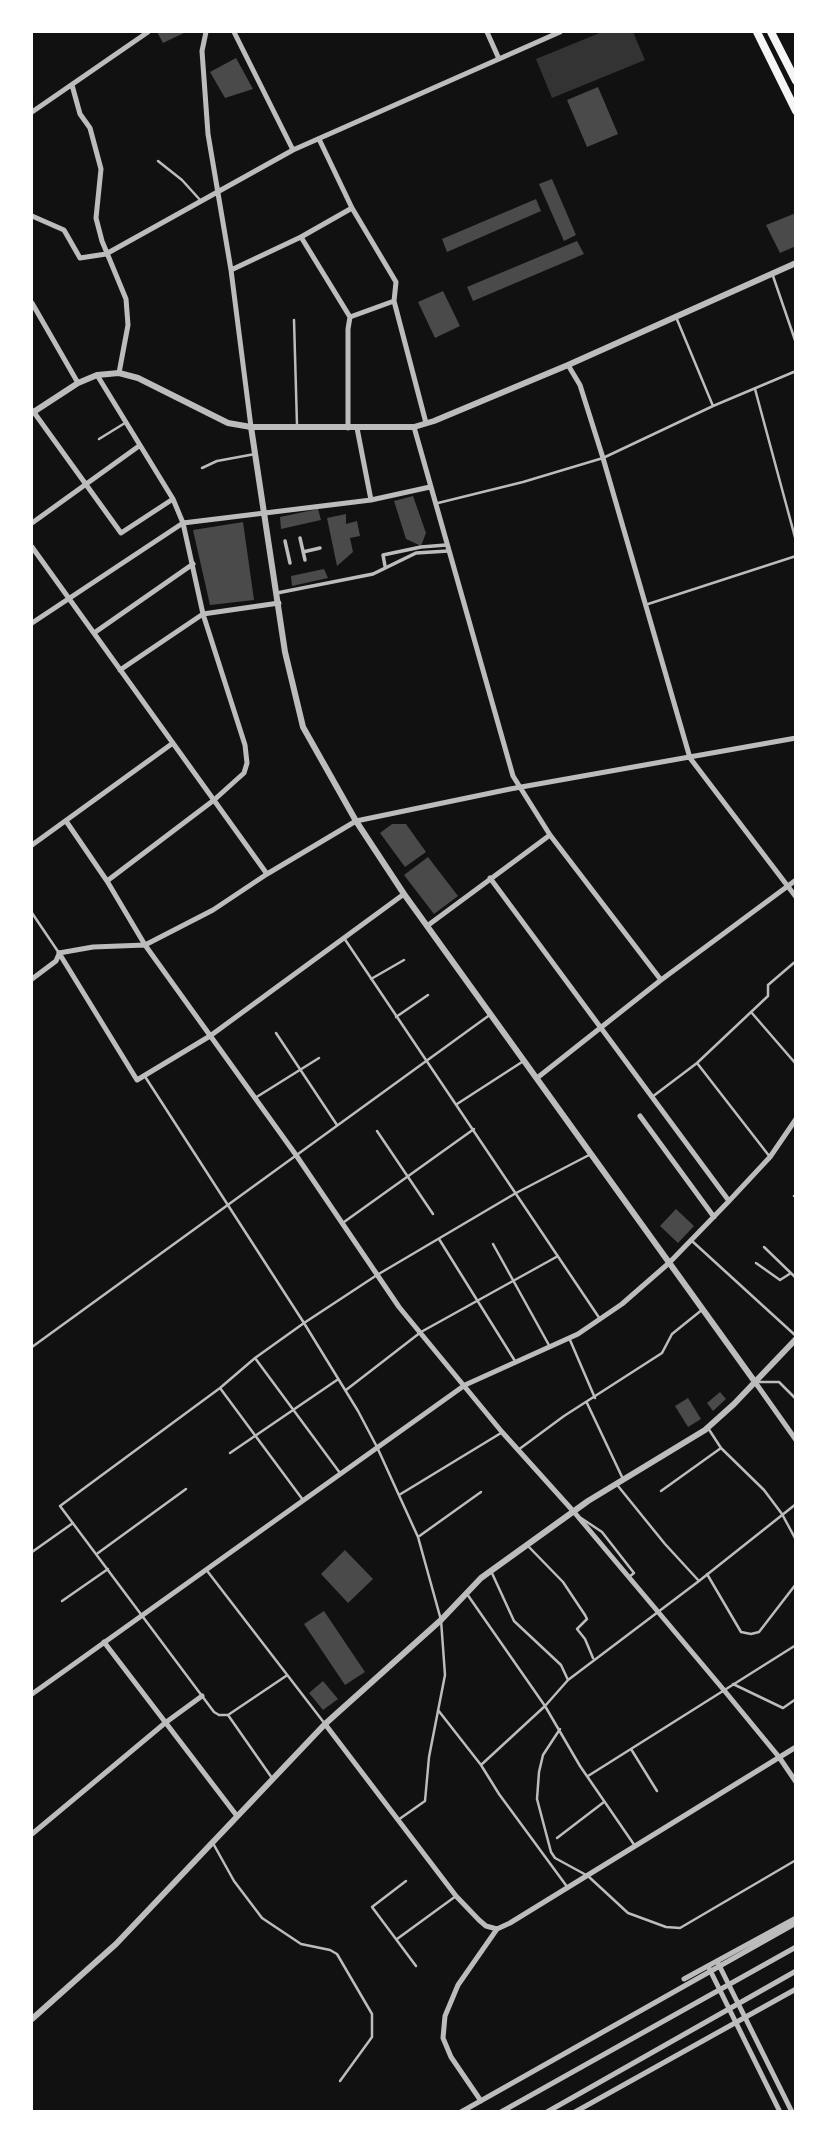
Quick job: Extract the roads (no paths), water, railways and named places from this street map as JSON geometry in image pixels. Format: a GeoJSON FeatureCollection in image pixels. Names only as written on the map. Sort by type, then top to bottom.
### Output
{"type":"FeatureCollection","features":[{"type":"Feature","properties":{"kind":"main road"},"geometry":{"type":"LineString","coordinates":[[757,32],[796,111]]}},
{"type":"Feature","properties":{"kind":"main road"},"geometry":{"type":"LineString","coordinates":[[771,32],[796,81]]}},
{"type":"Feature","properties":{"kind":"street"},"geometry":{"type":"LineString","coordinates":[[32,112],[148,32]]}},
{"type":"Feature","properties":{"kind":"street"},"geometry":{"type":"LineString","coordinates":[[206,32],[202,51],[208,135],[231,270],[251,427],[285,652],[303,727],[356,821],[404,894],[796,1440]]}},
{"type":"Feature","properties":{"kind":"street"},"geometry":{"type":"LineString","coordinates":[[234,32],[293,150]]}},
{"type":"Feature","properties":{"kind":"street"},"geometry":{"type":"LineString","coordinates":[[487,32],[499,59]]}},
{"type":"Feature","properties":{"kind":"street"},"geometry":{"type":"LineString","coordinates":[[32,216],[64,230],[80,258],[106,254],[293,150],[561,32]]}},
{"type":"Feature","properties":{"kind":"street"},"geometry":{"type":"LineString","coordinates":[[72,85],[80,114],[90,128],[101,169],[96,218],[106,254],[126,299],[128,325],[119,373]]}},
{"type":"Feature","properties":{"kind":"street"},"geometry":{"type":"LineString","coordinates":[[318,139],[352,208],[396,282],[394,301],[426,423]]}},
{"type":"Feature","properties":{"kind":"street"},"geometry":{"type":"LineString","coordinates":[[231,270],[301,237],[352,208]]}},
{"type":"Feature","properties":{"kind":"street"},"geometry":{"type":"LineString","coordinates":[[301,237],[350,317],[348,428]]}},
{"type":"Feature","properties":{"kind":"street"},"geometry":{"type":"LineString","coordinates":[[173,499],[121,533],[32,412],[78,383],[97,375],[119,373],[138,378],[228,423],[251,427],[414,427],[568,365],[796,263]]}},
{"type":"Feature","properties":{"kind":"street"},"geometry":{"type":"LineString","coordinates":[[350,317],[394,301]]}},
{"type":"Feature","properties":{"kind":"street"},"geometry":{"type":"LineString","coordinates":[[32,303],[78,383]]}},
{"type":"Feature","properties":{"kind":"street"},"geometry":{"type":"LineString","coordinates":[[568,365],[580,385],[603,458],[690,758],[796,897]]}},
{"type":"Feature","properties":{"kind":"street"},"geometry":{"type":"LineString","coordinates":[[97,375],[173,499],[183,523],[203,614],[245,745],[247,763],[244,773],[214,800],[107,881]]}},
{"type":"Feature","properties":{"kind":"street"},"geometry":{"type":"LineString","coordinates":[[414,427],[513,776],[550,835],[661,979]]}},
{"type":"Feature","properties":{"kind":"street"},"geometry":{"type":"LineString","coordinates":[[357,428],[370,500]]}},
{"type":"Feature","properties":{"kind":"street"},"geometry":{"type":"LineString","coordinates":[[32,523],[139,446]]}},
{"type":"Feature","properties":{"kind":"street"},"geometry":{"type":"LineString","coordinates":[[32,622],[183,523],[370,500],[430,488]]}},
{"type":"Feature","properties":{"kind":"street"},"geometry":{"type":"LineString","coordinates":[[300,538],[305,560]]}},
{"type":"Feature","properties":{"kind":"street"},"geometry":{"type":"LineString","coordinates":[[285,541],[290,563]]}},
{"type":"Feature","properties":{"kind":"street"},"geometry":{"type":"LineString","coordinates":[[32,547],[267,874]]}},
{"type":"Feature","properties":{"kind":"street"},"geometry":{"type":"LineString","coordinates":[[303,552],[320,548]]}},
{"type":"Feature","properties":{"kind":"street"},"geometry":{"type":"LineString","coordinates":[[385,566],[383,555],[447,548]]}},
{"type":"Feature","properties":{"kind":"street"},"geometry":{"type":"LineString","coordinates":[[277,593],[373,574],[416,551]]}},
{"type":"Feature","properties":{"kind":"street"},"geometry":{"type":"LineString","coordinates":[[94,633],[193,564]]}},
{"type":"Feature","properties":{"kind":"street"},"geometry":{"type":"LineString","coordinates":[[120,670],[203,614],[279,603]]}},
{"type":"Feature","properties":{"kind":"street"},"geometry":{"type":"LineString","coordinates":[[59,953],[93,947],[145,946],[213,910],[356,821],[519,788],[796,738]]}},
{"type":"Feature","properties":{"kind":"street"},"geometry":{"type":"LineString","coordinates":[[32,845],[173,743]]}},
{"type":"Feature","properties":{"kind":"street"},"geometry":{"type":"LineString","coordinates":[[66,821],[107,881],[145,946],[296,1156],[399,1307],[502,1432],[575,1513],[779,1756],[796,1782]]}},
{"type":"Feature","properties":{"kind":"street"},"geometry":{"type":"LineString","coordinates":[[427,926],[550,835]]}},
{"type":"Feature","properties":{"kind":"street"},"geometry":{"type":"LineString","coordinates":[[490,878],[729,1201]]}},
{"type":"Feature","properties":{"kind":"street"},"geometry":{"type":"LineString","coordinates":[[537,1078],[602,1029],[661,979],[796,880]]}},
{"type":"Feature","properties":{"kind":"street"},"geometry":{"type":"LineString","coordinates":[[59,953],[137,1080],[210,1036],[404,894]]}},
{"type":"Feature","properties":{"kind":"street"},"geometry":{"type":"LineString","coordinates":[[32,979],[56,961],[59,953]]}},
{"type":"Feature","properties":{"kind":"street"},"geometry":{"type":"LineString","coordinates":[[640,1116],[714,1217]]}},
{"type":"Feature","properties":{"kind":"street"},"geometry":{"type":"LineString","coordinates":[[32,1694],[465,1385],[570,1338],[622,1304],[669,1263],[714,1217],[770,1157],[796,1119]]}},
{"type":"Feature","properties":{"kind":"street"},"geometry":{"type":"LineString","coordinates":[[32,2019],[117,1944],[325,1724],[441,1620],[491,1571],[615,1484],[708,1427],[755,1382],[796,1337]]}},
{"type":"Feature","properties":{"kind":"street"},"geometry":{"type":"LineString","coordinates":[[104,1642],[237,1816]]}},
{"type":"Feature","properties":{"kind":"street"},"geometry":{"type":"LineString","coordinates":[[32,1834],[165,1723],[202,1696]]}},
{"type":"Feature","properties":{"kind":"street"},"geometry":{"type":"LineString","coordinates":[[325,1724],[456,1896],[486,1926],[497,1929]]}},
{"type":"Feature","properties":{"kind":"street"},"geometry":{"type":"LineString","coordinates":[[481,2101],[466,2081],[443,2038],[445,2017],[458,1985],[497,1929],[796,1747]]}},
{"type":"Feature","properties":{"kind":"street"},"geometry":{"type":"LineString","coordinates":[[461,2112],[718,1963],[796,1921]]}},
{"type":"Feature","properties":{"kind":"street"},"geometry":{"type":"LineString","coordinates":[[501,2112],[796,1947]]}},
{"type":"Feature","properties":{"kind":"street"},"geometry":{"type":"LineString","coordinates":[[718,1963],[792,2112]]}},
{"type":"Feature","properties":{"kind":"street"},"geometry":{"type":"LineString","coordinates":[[684,1979],[709,1969]]}},
{"type":"Feature","properties":{"kind":"street"},"geometry":{"type":"LineString","coordinates":[[709,1969],[780,2112]]}},
{"type":"Feature","properties":{"kind":"street"},"geometry":{"type":"LineString","coordinates":[[547,2112],[796,1972]]}},
{"type":"Feature","properties":{"kind":"street"},"geometry":{"type":"LineString","coordinates":[[575,2112],[796,1989]]}},
{"type":"Feature","properties":{"kind":"lane"},"geometry":{"type":"LineString","coordinates":[[158,162],[182,180],[201,201]]}},
{"type":"Feature","properties":{"kind":"lane"},"geometry":{"type":"LineString","coordinates":[[772,272],[796,343]]}},
{"type":"Feature","properties":{"kind":"lane"},"geometry":{"type":"LineString","coordinates":[[676,317],[713,406]]}},
{"type":"Feature","properties":{"kind":"lane"},"geometry":{"type":"LineString","coordinates":[[294,320],[298,427]]}},
{"type":"Feature","properties":{"kind":"lane"},"geometry":{"type":"LineString","coordinates":[[435,503],[523,482],[603,458],[713,406],[796,371]]}},
{"type":"Feature","properties":{"kind":"lane"},"geometry":{"type":"LineString","coordinates":[[755,389],[796,541]]}},
{"type":"Feature","properties":{"kind":"lane"},"geometry":{"type":"LineString","coordinates":[[99,439],[125,423]]}},
{"type":"Feature","properties":{"kind":"lane"},"geometry":{"type":"LineString","coordinates":[[202,468],[217,461],[255,454]]}},
{"type":"Feature","properties":{"kind":"lane"},"geometry":{"type":"LineString","coordinates":[[645,605],[796,556]]}},
{"type":"Feature","properties":{"kind":"lane"},"geometry":{"type":"LineString","coordinates":[[32,913],[59,953]]}},
{"type":"Feature","properties":{"kind":"lane"},"geometry":{"type":"LineString","coordinates":[[344,938],[600,1319]]}},
{"type":"Feature","properties":{"kind":"lane"},"geometry":{"type":"LineString","coordinates":[[371,979],[404,960]]}},
{"type":"Feature","properties":{"kind":"lane"},"geometry":{"type":"LineString","coordinates":[[652,1097],[697,1062],[768,996],[768,985],[796,961]]}},
{"type":"Feature","properties":{"kind":"lane"},"geometry":{"type":"LineString","coordinates":[[396,1017],[428,995]]}},
{"type":"Feature","properties":{"kind":"lane"},"geometry":{"type":"LineString","coordinates":[[751,1012],[796,1064]]}},
{"type":"Feature","properties":{"kind":"lane"},"geometry":{"type":"LineString","coordinates":[[32,1347],[491,1014]]}},
{"type":"Feature","properties":{"kind":"lane"},"geometry":{"type":"LineString","coordinates":[[276,1033],[337,1125]]}},
{"type":"Feature","properties":{"kind":"lane"},"geometry":{"type":"LineString","coordinates":[[255,1098],[319,1058]]}},
{"type":"Feature","properties":{"kind":"lane"},"geometry":{"type":"LineString","coordinates":[[457,1104],[524,1060]]}},
{"type":"Feature","properties":{"kind":"lane"},"geometry":{"type":"LineString","coordinates":[[697,1062],[770,1157]]}},
{"type":"Feature","properties":{"kind":"lane"},"geometry":{"type":"LineString","coordinates":[[144,1075],[345,1390],[377,1447],[418,1537],[441,1620],[445,1675],[429,1758],[425,1801],[398,1820]]}},
{"type":"Feature","properties":{"kind":"lane"},"geometry":{"type":"LineString","coordinates":[[341,1224],[474,1129]]}},
{"type":"Feature","properties":{"kind":"lane"},"geometry":{"type":"LineString","coordinates":[[377,1131],[433,1214]]}},
{"type":"Feature","properties":{"kind":"lane"},"geometry":{"type":"LineString","coordinates":[[287,1676],[228,1715],[214,1712],[60,1506],[304,1323],[377,1275],[516,1193],[591,1154]]}},
{"type":"Feature","properties":{"kind":"lane"},"geometry":{"type":"LineString","coordinates":[[439,1239],[516,1363]]}},
{"type":"Feature","properties":{"kind":"lane"},"geometry":{"type":"LineString","coordinates":[[691,1240],[796,1337]]}},
{"type":"Feature","properties":{"kind":"lane"},"geometry":{"type":"LineString","coordinates":[[493,1244],[550,1348]]}},
{"type":"Feature","properties":{"kind":"lane"},"geometry":{"type":"LineString","coordinates":[[764,1247],[796,1278]]}},
{"type":"Feature","properties":{"kind":"lane"},"geometry":{"type":"LineString","coordinates":[[345,1390],[421,1332],[558,1256]]}},
{"type":"Feature","properties":{"kind":"lane"},"geometry":{"type":"LineString","coordinates":[[757,1263],[780,1280],[791,1273]]}},
{"type":"Feature","properties":{"kind":"lane"},"geometry":{"type":"LineString","coordinates":[[518,1450],[662,1353],[672,1334],[703,1309]]}},
{"type":"Feature","properties":{"kind":"lane"},"geometry":{"type":"LineString","coordinates":[[570,1338],[595,1398]]}},
{"type":"Feature","properties":{"kind":"lane"},"geometry":{"type":"LineString","coordinates":[[255,1358],[340,1474]]}},
{"type":"Feature","properties":{"kind":"lane"},"geometry":{"type":"LineString","coordinates":[[230,1453],[338,1379]]}},
{"type":"Feature","properties":{"kind":"lane"},"geometry":{"type":"LineString","coordinates":[[755,1382],[779,1382],[796,1399]]}},
{"type":"Feature","properties":{"kind":"lane"},"geometry":{"type":"LineString","coordinates":[[220,1388],[303,1500]]}},
{"type":"Feature","properties":{"kind":"lane"},"geometry":{"type":"LineString","coordinates":[[587,1403],[623,1479]]}},
{"type":"Feature","properties":{"kind":"lane"},"geometry":{"type":"LineString","coordinates":[[708,1427],[721,1448],[764,1490],[782,1514],[796,1540]]}},
{"type":"Feature","properties":{"kind":"lane"},"geometry":{"type":"LineString","coordinates":[[399,1495],[502,1432]]}},
{"type":"Feature","properties":{"kind":"lane"},"geometry":{"type":"LineString","coordinates":[[661,1491],[721,1448]]}},
{"type":"Feature","properties":{"kind":"lane"},"geometry":{"type":"LineString","coordinates":[[615,1484],[699,1581]]}},
{"type":"Feature","properties":{"kind":"lane"},"geometry":{"type":"LineString","coordinates":[[97,1553],[186,1489]]}},
{"type":"Feature","properties":{"kind":"lane"},"geometry":{"type":"LineString","coordinates":[[418,1537],[481,1492]]}},
{"type":"Feature","properties":{"kind":"lane"},"geometry":{"type":"LineString","coordinates":[[481,1765],[545,1706],[568,1680],[796,1504]]}},
{"type":"Feature","properties":{"kind":"lane"},"geometry":{"type":"LineString","coordinates":[[32,1552],[73,1523]]}},
{"type":"Feature","properties":{"kind":"lane"},"geometry":{"type":"LineString","coordinates":[[527,1545],[563,1583],[585,1615],[587,1619],[577,1629],[594,1659]]}},
{"type":"Feature","properties":{"kind":"lane"},"geometry":{"type":"LineString","coordinates":[[62,1601],[108,1569]]}},
{"type":"Feature","properties":{"kind":"lane"},"geometry":{"type":"LineString","coordinates":[[206,1569],[325,1724]]}},
{"type":"Feature","properties":{"kind":"lane"},"geometry":{"type":"LineString","coordinates":[[491,1571],[514,1621],[561,1665],[568,1680]]}},
{"type":"Feature","properties":{"kind":"lane"},"geometry":{"type":"LineString","coordinates":[[707,1574],[741,1632],[751,1634],[759,1632],[796,1584]]}},
{"type":"Feature","properties":{"kind":"lane"},"geometry":{"type":"LineString","coordinates":[[467,1594],[545,1706],[587,1777],[635,1846]]}},
{"type":"Feature","properties":{"kind":"lane"},"geometry":{"type":"LineString","coordinates":[[587,1777],[723,1689],[796,1646]]}},
{"type":"Feature","properties":{"kind":"lane"},"geometry":{"type":"LineString","coordinates":[[733,1684],[783,1708],[796,1699]]}},
{"type":"Feature","properties":{"kind":"lane"},"geometry":{"type":"LineString","coordinates":[[438,1710],[481,1765],[568,1888]]}},
{"type":"Feature","properties":{"kind":"lane"},"geometry":{"type":"LineString","coordinates":[[228,1715],[272,1779]]}},
{"type":"Feature","properties":{"kind":"lane"},"geometry":{"type":"LineString","coordinates":[[560,1729],[543,1755],[537,1799],[555,1858],[588,1876],[628,1913],[666,1927],[680,1928],[796,1860]]}},
{"type":"Feature","properties":{"kind":"lane"},"geometry":{"type":"LineString","coordinates":[[631,1749],[657,1791]]}},
{"type":"Feature","properties":{"kind":"lane"},"geometry":{"type":"LineString","coordinates":[[557,1838],[604,1802]]}},
{"type":"Feature","properties":{"kind":"lane"},"geometry":{"type":"LineString","coordinates":[[212,1842],[234,1881],[262,1918],[301,1944],[337,1954],[372,2014],[372,2037],[340,2081]]}},
{"type":"Feature","properties":{"kind":"lane"},"geometry":{"type":"LineString","coordinates":[[406,1881],[372,1907],[415,1966]]}},
{"type":"Feature","properties":{"kind":"lane"},"geometry":{"type":"LineString","coordinates":[[396,1940],[456,1896]]}}]}
